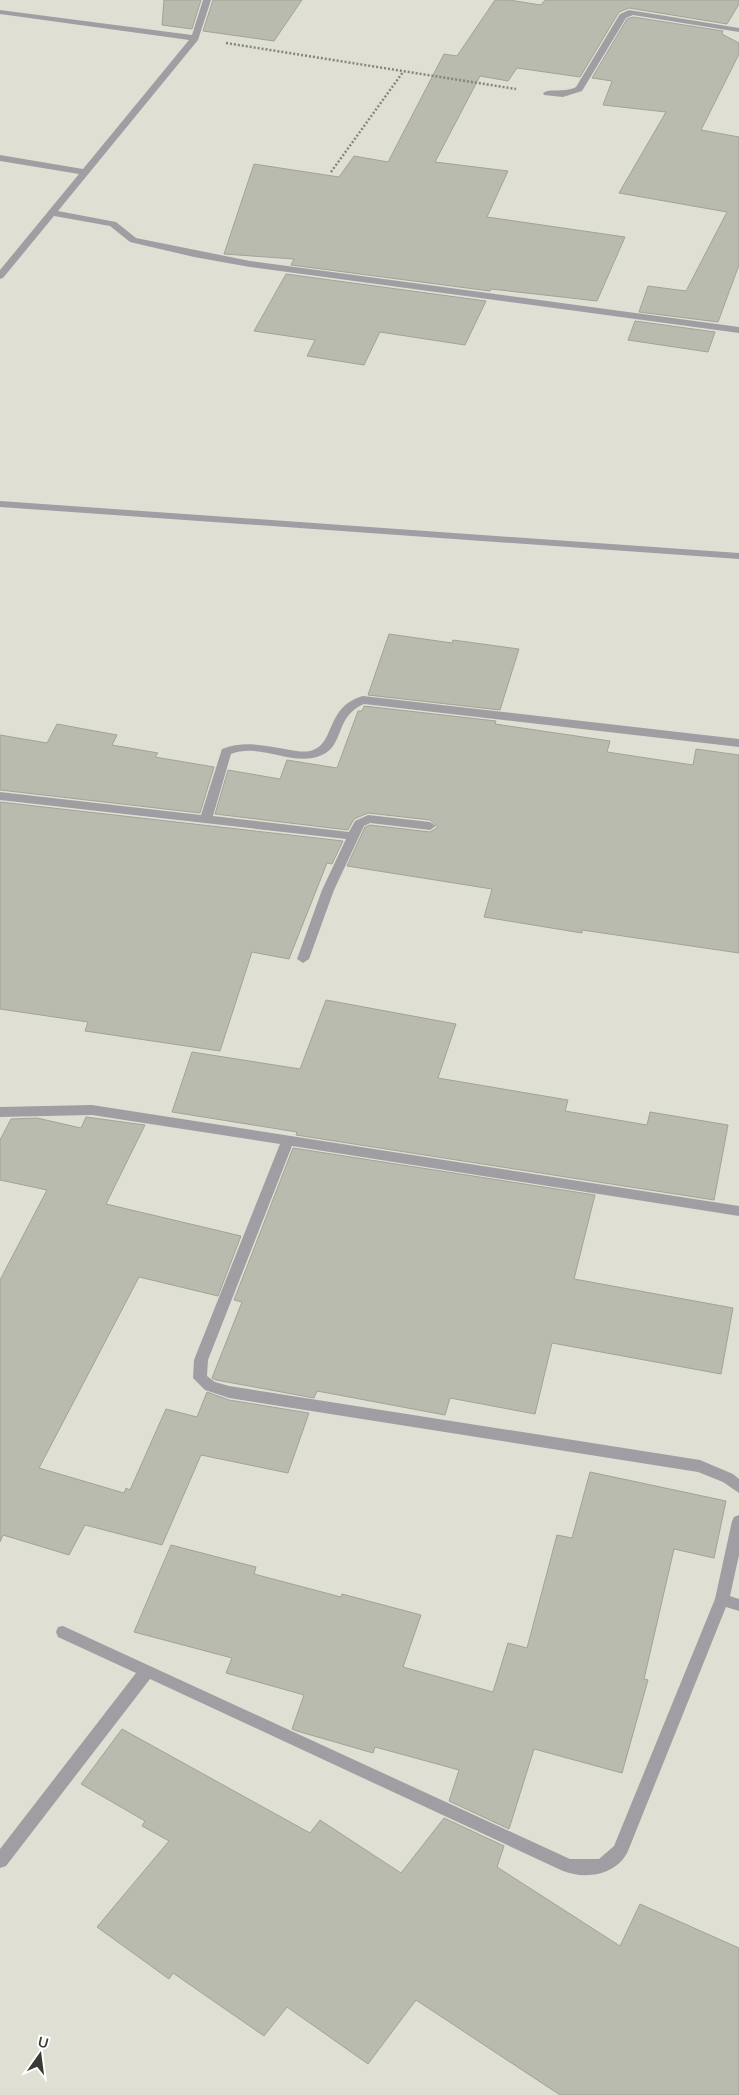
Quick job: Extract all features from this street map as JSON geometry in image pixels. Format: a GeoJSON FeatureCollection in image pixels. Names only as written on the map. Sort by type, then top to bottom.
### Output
{"type":"FeatureCollection","features":[{"type":"Feature","properties":{"kind":"street"},"geometry":{"type":"LineString","coordinates":[[0,276],[195,38],[208,0]]}},
{"type":"Feature","properties":{"kind":"street"},"geometry":{"type":"LineString","coordinates":[[0,12],[195,38]]}},
{"type":"Feature","properties":{"kind":"street"},"geometry":{"type":"LineString","coordinates":[[547,93],[561,95],[572,93],[579,89],[621,18],[626,13],[632,12],[739,30]]}},
{"type":"Feature","properties":{"kind":"street"},"geometry":{"type":"LineString","coordinates":[[0,158],[85,172]]}},
{"type":"Feature","properties":{"kind":"street"},"geometry":{"type":"LineString","coordinates":[[51,214],[113,224],[121,230],[125,237],[133,240],[250,264],[739,330]]}},
{"type":"Feature","properties":{"kind":"street"},"geometry":{"type":"LineString","coordinates":[[0,504],[739,556]]}},
{"type":"Feature","properties":{"kind":"street"},"geometry":{"type":"LineString","coordinates":[[206,819],[226,752],[238,748],[303,754],[318,753],[329,743],[346,708],[352,703],[363,700],[739,743]]}},
{"type":"Feature","properties":{"kind":"street"},"geometry":{"type":"LineString","coordinates":[[0,796],[353,836]]}},
{"type":"Feature","properties":{"kind":"street"},"geometry":{"type":"LineString","coordinates":[[303,959],[328,890],[359,824],[368,819],[430,826]]}},
{"type":"Feature","properties":{"kind":"street"},"geometry":{"type":"LineString","coordinates":[[0,1112],[92,1110],[739,1211]]}},
{"type":"Feature","properties":{"kind":"street"},"geometry":{"type":"LineString","coordinates":[[288,1140],[201,1360],[200,1378],[210,1386],[228,1392],[700,1466],[728,1478],[739,1487]]}},
{"type":"Feature","properties":{"kind":"street"},"geometry":{"type":"LineString","coordinates":[[63,1632],[569,1866],[598,1869],[612,1861],[620,1851],[722,1599],[739,1521]]}},
{"type":"Feature","properties":{"kind":"street"},"geometry":{"type":"LineString","coordinates":[[722,1599],[739,1605]]}},
{"type":"Feature","properties":{"kind":"street"},"geometry":{"type":"LineString","coordinates":[[0,1861],[147,1671]]}},
{"type":"Feature","properties":{"kind":"path"},"geometry":{"type":"LineString","coordinates":[[195,38],[547,93]]}},
{"type":"Feature","properties":{"kind":"path"},"geometry":{"type":"LineString","coordinates":[[331,172],[403,72]]}},
{"type":"Feature","properties":{"kind":"building"},"geometry":{"type":"Polygon","coordinates":[[[164,0],[201,0],[192,29],[162,25],[164,0]]]}},
{"type":"Feature","properties":{"kind":"building"},"geometry":{"type":"Polygon","coordinates":[[[213,0],[302,0],[274,41],[203,31],[213,0]]]}},
{"type":"Feature","properties":{"kind":"building"},"geometry":{"type":"Polygon","coordinates":[[[495,0],[509,0],[541,5],[545,0],[739,0],[739,4],[727,24],[629,8],[619,12],[580,77],[517,68],[508,81],[480,76],[435,162],[508,171],[487,217],[625,237],[597,301],[491,289],[490,291],[291,265],[294,259],[224,254],[254,164],[339,177],[354,156],[388,162],[444,54],[457,56],[495,0]]]}},
{"type":"Feature","properties":{"kind":"building"},"geometry":{"type":"Polygon","coordinates":[[[633,17],[723,31],[722,34],[739,43],[739,54],[701,130],[739,137],[739,265],[718,322],[639,312],[648,286],[686,291],[727,212],[619,193],[666,112],[603,105],[612,81],[592,78],[627,19],[633,17]]]}},
{"type":"Feature","properties":{"kind":"building"},"geometry":{"type":"Polygon","coordinates":[[[286,274],[486,301],[465,345],[380,332],[364,365],[307,356],[315,340],[254,331],[286,274]]]}},
{"type":"Feature","properties":{"kind":"building"},"geometry":{"type":"Polygon","coordinates":[[[635,321],[715,332],[708,352],[628,340],[635,321]]]}},
{"type":"Feature","properties":{"kind":"building"},"geometry":{"type":"Polygon","coordinates":[[[389,634],[452,643],[453,640],[519,649],[500,710],[368,695],[389,634]]]}},
{"type":"Feature","properties":{"kind":"building"},"geometry":{"type":"Polygon","coordinates":[[[364,706],[496,721],[495,724],[610,741],[607,752],[693,765],[696,749],[739,755],[739,953],[582,930],[582,933],[484,917],[492,889],[347,866],[365,827],[370,825],[430,832],[438,827],[430,820],[368,813],[354,819],[348,830],[215,814],[228,770],[280,779],[287,760],[337,768],[358,711],[362,711],[364,706]]]}},
{"type":"Feature","properties":{"kind":"building"},"geometry":{"type":"Polygon","coordinates":[[[57,724],[117,735],[112,745],[158,753],[155,757],[214,767],[200,813],[0,790],[0,735],[47,743],[57,724]]]}},
{"type":"Feature","properties":{"kind":"building"},"geometry":{"type":"Polygon","coordinates":[[[0,802],[343,841],[332,864],[327,863],[289,959],[252,952],[220,1051],[85,1031],[88,1022],[0,1009],[0,802]]]}},
{"type":"Feature","properties":{"kind":"building"},"geometry":{"type":"Polygon","coordinates":[[[326,1000],[456,1024],[438,1078],[568,1100],[565,1111],[647,1125],[650,1112],[728,1125],[714,1200],[296,1135],[297,1132],[172,1112],[192,1052],[300,1069],[326,1000]]]}},
{"type":"Feature","properties":{"kind":"building"},"geometry":{"type":"Polygon","coordinates":[[[86,1117],[145,1125],[106,1204],[241,1236],[218,1296],[139,1277],[39,1468],[124,1493],[126,1488],[130,1490],[166,1409],[197,1417],[207,1392],[229,1400],[309,1413],[288,1473],[201,1455],[162,1545],[85,1525],[69,1555],[3,1535],[0,1542],[0,1280],[47,1190],[0,1180],[0,1140],[11,1119],[37,1118],[81,1128],[86,1117]]]}},
{"type":"Feature","properties":{"kind":"building"},"geometry":{"type":"Polygon","coordinates":[[[293,1148],[595,1195],[574,1279],[733,1308],[721,1374],[552,1343],[535,1414],[450,1398],[445,1415],[317,1391],[314,1398],[212,1378],[242,1302],[234,1300],[293,1148]]]}},
{"type":"Feature","properties":{"kind":"building"},"geometry":{"type":"Polygon","coordinates":[[[590,1472],[726,1501],[714,1558],[674,1549],[644,1679],[648,1680],[622,1773],[534,1749],[509,1829],[449,1801],[459,1770],[375,1747],[373,1753],[292,1729],[304,1695],[226,1673],[232,1658],[134,1632],[171,1545],[256,1567],[254,1574],[341,1597],[342,1594],[421,1615],[403,1667],[493,1692],[508,1643],[527,1648],[557,1535],[572,1538],[590,1472]]]}},
{"type":"Feature","properties":{"kind":"building"},"geometry":{"type":"Polygon","coordinates":[[[122,1729],[310,1833],[320,1820],[401,1873],[444,1818],[504,1846],[497,1867],[620,1946],[640,1904],[739,1948],[739,2095],[560,2095],[416,2000],[368,2064],[287,2007],[264,2036],[173,1973],[169,1979],[97,1927],[169,1841],[142,1826],[145,1821],[81,1784],[122,1729]]]}}]}
